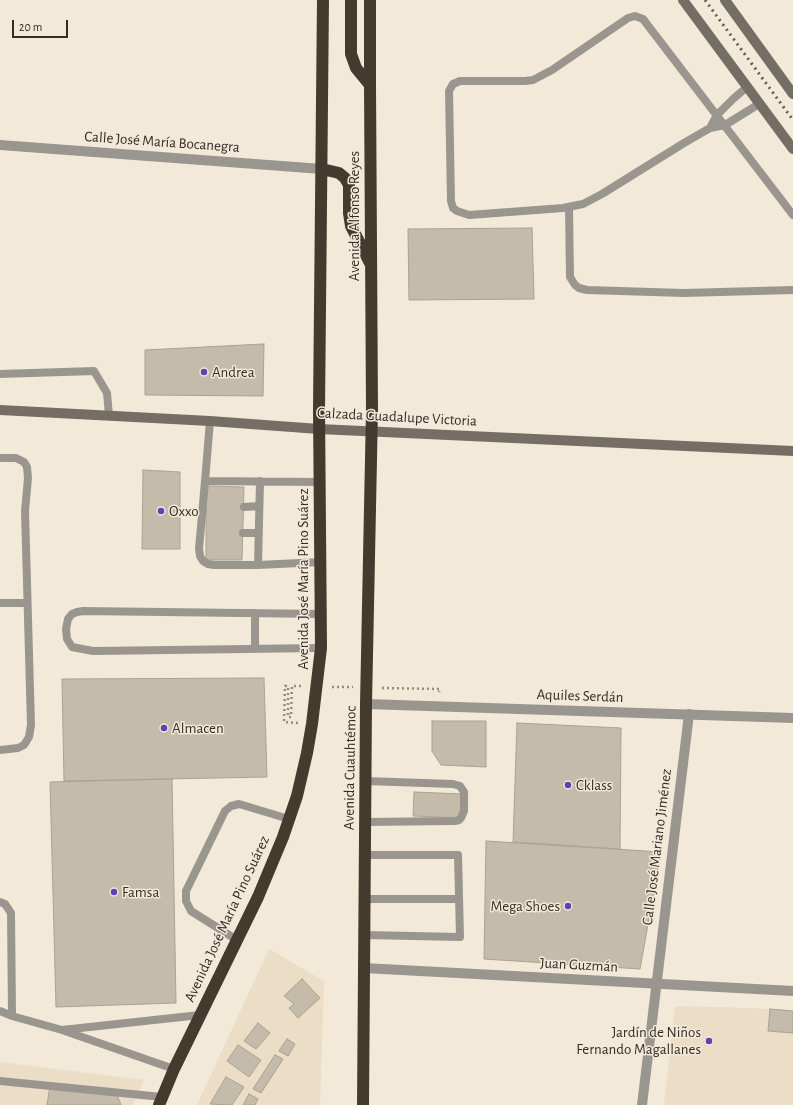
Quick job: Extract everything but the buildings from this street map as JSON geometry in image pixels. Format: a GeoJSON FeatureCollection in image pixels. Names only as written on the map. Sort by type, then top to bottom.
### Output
{"type":"FeatureCollection","features":[{"type":"Feature","properties":{"kind":"highway"},"geometry":{"type":"LineString","coordinates":[[319,429],[323,0]]}},
{"type":"Feature","properties":{"kind":"highway"},"geometry":{"type":"LineString","coordinates":[[351,0],[351,54],[356,68],[370,85]]}},
{"type":"Feature","properties":{"kind":"highway","name":"Avenida Alfonso Reyes"},"geometry":{"type":"LineString","coordinates":[[370,0],[371,431]]}},
{"type":"Feature","properties":{"kind":"highway"},"geometry":{"type":"LineString","coordinates":[[322,169],[339,173],[345,178],[349,186],[349,213],[351,226],[371,264]]}},
{"type":"Feature","properties":{"kind":"highway","name":"Avenida José María Pino Suárez"},"geometry":{"type":"LineString","coordinates":[[160,1101],[174,1069],[258,897],[283,837],[296,796],[307,753],[316,696],[321,648],[319,429]]}},
{"type":"Feature","properties":{"kind":"highway","name":"Avenida Cuauhtémoc"},"geometry":{"type":"LineString","coordinates":[[362,1105],[365,936],[366,704],[371,431]]}},
{"type":"Feature","properties":{"kind":"street"},"geometry":{"type":"LineString","coordinates":[[683,0],[793,149]]}},
{"type":"Feature","properties":{"kind":"street"},"geometry":{"type":"LineString","coordinates":[[725,0],[793,94]]}},
{"type":"Feature","properties":{"kind":"street","name":"Calle José María Bocanegra"},"geometry":{"type":"LineString","coordinates":[[0,145],[322,169]]}},
{"type":"Feature","properties":{"kind":"street","name":"Calzada Guadalupe Victoria"},"geometry":{"type":"LineString","coordinates":[[0,410],[210,421],[319,429],[793,451]]}},
{"type":"Feature","properties":{"kind":"street","name":"Aquiles Serdán"},"geometry":{"type":"LineString","coordinates":[[366,704],[793,718]]}},
{"type":"Feature","properties":{"kind":"street","name":"Calle José Mariano Jiménez"},"geometry":{"type":"LineString","coordinates":[[642,1105],[689,714]]}},
{"type":"Feature","properties":{"kind":"street","name":"Juan Guzmán"},"geometry":{"type":"LineString","coordinates":[[364,968],[793,991]]}},
{"type":"Feature","properties":{"kind":"lane"},"geometry":{"type":"LineString","coordinates":[[759,104],[725,125],[710,128],[583,204],[469,215],[453,208],[451,201],[449,172],[449,91],[453,84],[460,81],[533,80],[552,70],[628,18],[635,16],[643,19],[667,52],[725,125],[793,215]]}},
{"type":"Feature","properties":{"kind":"lane"},"geometry":{"type":"LineString","coordinates":[[710,128],[717,115],[732,99],[747,87]]}},
{"type":"Feature","properties":{"kind":"lane"},"geometry":{"type":"LineString","coordinates":[[569,206],[570,277],[579,288],[587,290],[684,293],[793,290]]}},
{"type":"Feature","properties":{"kind":"lane"},"geometry":{"type":"LineString","coordinates":[[0,374],[94,371],[107,393],[109,416]]}},
{"type":"Feature","properties":{"kind":"lane"},"geometry":{"type":"LineString","coordinates":[[210,421],[205,481],[204,534],[199,549],[200,556],[203,561],[208,564],[258,565],[321,562]]}},
{"type":"Feature","properties":{"kind":"lane"},"geometry":{"type":"LineString","coordinates":[[0,458],[16,458],[24,462],[27,467],[28,478],[25,511],[31,725],[29,737],[24,745],[18,748],[0,750]]}},
{"type":"Feature","properties":{"kind":"lane"},"geometry":{"type":"LineString","coordinates":[[205,481],[320,482]]}},
{"type":"Feature","properties":{"kind":"lane"},"geometry":{"type":"LineString","coordinates":[[258,565],[260,481]]}},
{"type":"Feature","properties":{"kind":"lane"},"geometry":{"type":"LineString","coordinates":[[244,507],[259,506]]}},
{"type":"Feature","properties":{"kind":"lane"},"geometry":{"type":"LineString","coordinates":[[243,533],[258,533]]}},
{"type":"Feature","properties":{"kind":"lane"},"geometry":{"type":"LineString","coordinates":[[0,603],[27,603]]}},
{"type":"Feature","properties":{"kind":"lane"},"geometry":{"type":"LineString","coordinates":[[321,614],[83,611],[72,614],[68,619],[66,629],[67,639],[72,647],[89,650],[321,648]]}},
{"type":"Feature","properties":{"kind":"lane"},"geometry":{"type":"LineString","coordinates":[[255,613],[255,648]]}},
{"type":"Feature","properties":{"kind":"lane"},"geometry":{"type":"LineString","coordinates":[[365,781],[453,784],[460,786],[464,792],[464,811],[461,818],[455,821],[365,822]]}},
{"type":"Feature","properties":{"kind":"lane"},"geometry":{"type":"LineString","coordinates":[[237,940],[191,911],[186,900],[186,891],[225,811],[231,806],[239,804],[289,818]]}},
{"type":"Feature","properties":{"kind":"lane"},"geometry":{"type":"LineString","coordinates":[[365,855],[458,855],[460,937],[365,936]]}},
{"type":"Feature","properties":{"kind":"lane"},"geometry":{"type":"LineString","coordinates":[[365,899],[459,899]]}},
{"type":"Feature","properties":{"kind":"lane"},"geometry":{"type":"LineString","coordinates":[[0,902],[4,904],[11,913],[12,1016]]}},
{"type":"Feature","properties":{"kind":"lane"},"geometry":{"type":"LineString","coordinates":[[0,1011],[12,1016],[62,1030],[174,1069]]}},
{"type":"Feature","properties":{"kind":"lane"},"geometry":{"type":"LineString","coordinates":[[62,1030],[200,1015]]}},
{"type":"Feature","properties":{"kind":"lane"},"geometry":{"type":"LineString","coordinates":[[0,1081],[160,1101]]}},
{"type":"Feature","properties":{"kind":"path"},"geometry":{"type":"LineString","coordinates":[[284,722],[285,686],[288,686],[288,717],[291,717],[292,686]]}},
{"type":"Feature","properties":{"kind":"shaded area"},"geometry":{"type":"Polygon","coordinates":[[[269,949],[324,981],[320,1105],[197,1105],[269,949]]]}},
{"type":"Feature","properties":{"kind":"shaded area"},"geometry":{"type":"Polygon","coordinates":[[[675,1006],[751,1008],[793,1011],[793,1105],[664,1105],[675,1006]]]}},
{"type":"Feature","properties":{"kind":"shaded area"},"geometry":{"type":"Polygon","coordinates":[[[0,1062],[144,1080],[133,1105],[0,1105],[0,1062]]]}},
{"type":"Feature","properties":{"kind":"railway"},"geometry":{"type":"LineString","coordinates":[[705,0],[793,120]]}},
{"type":"Feature","properties":{"kind":"place","name":"Andrea"},"geometry":{"type":"Point","coordinates":[204,372]}},
{"type":"Feature","properties":{"kind":"place","name":"Oxxo"},"geometry":{"type":"Point","coordinates":[161,511]}},
{"type":"Feature","properties":{"kind":"place","name":"Almacen"},"geometry":{"type":"Point","coordinates":[164,728]}},
{"type":"Feature","properties":{"kind":"place","name":"Cklass"},"geometry":{"type":"Point","coordinates":[568,785]}},
{"type":"Feature","properties":{"kind":"place","name":"Famsa"},"geometry":{"type":"Point","coordinates":[114,892]}},
{"type":"Feature","properties":{"kind":"place","name":"Mega Shoes"},"geometry":{"type":"Point","coordinates":[568,906]}},
{"type":"Feature","properties":{"kind":"place","name":"Jardín de Niños Fernando Magallanes"},"geometry":{"type":"Point","coordinates":[709,1041]}}]}
